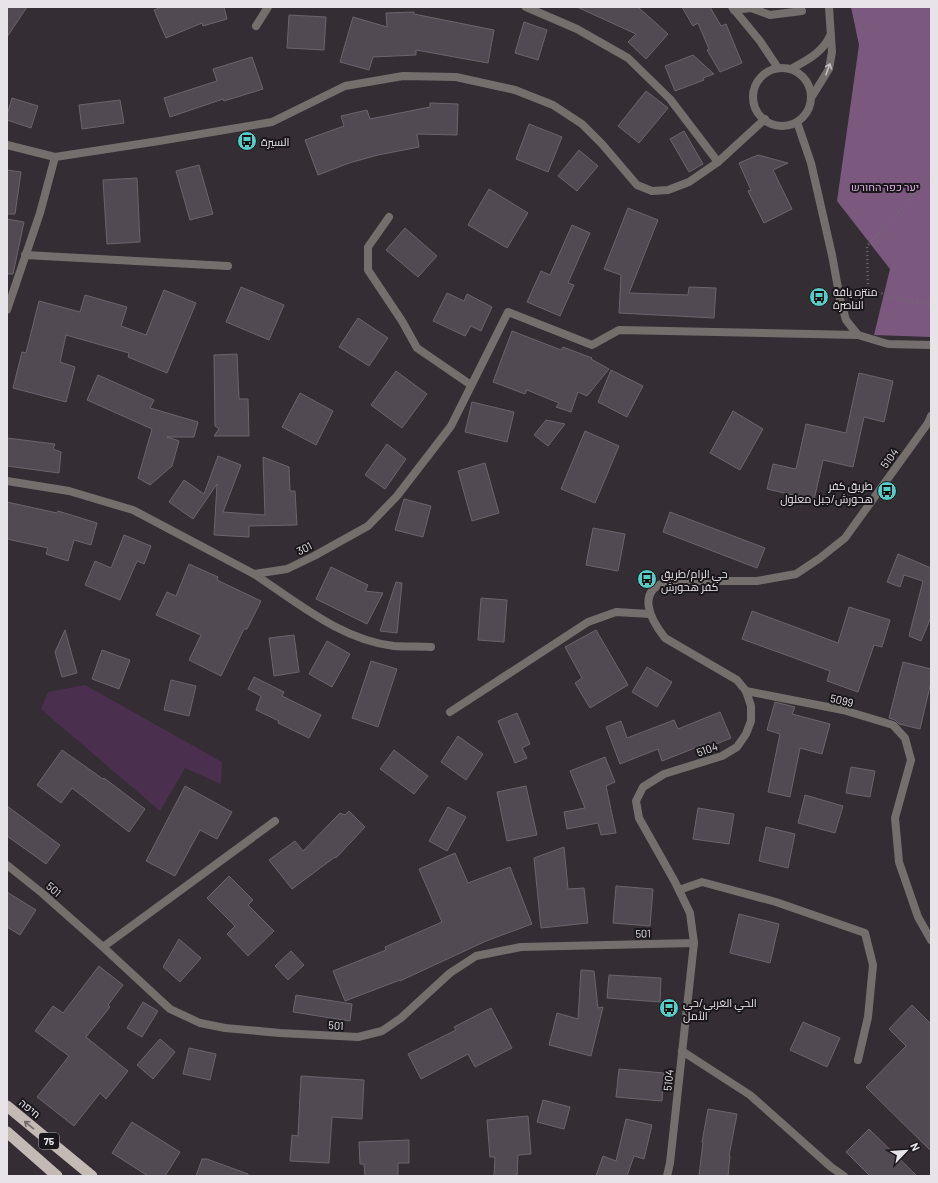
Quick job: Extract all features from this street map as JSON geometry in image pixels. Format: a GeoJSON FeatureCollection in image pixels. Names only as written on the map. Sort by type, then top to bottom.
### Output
{"type":"FeatureCollection","features":[{"type":"Feature","properties":{"kind":"highway","name":"חיפה"},"geometry":{"type":"LineString","coordinates":[[7,1106],[92,1176]]}},
{"type":"Feature","properties":{"kind":"highway","name":"75"},"geometry":{"type":"LineString","coordinates":[[7,1132],[57,1176]]}},
{"type":"Feature","properties":{"kind":"street"},"geometry":{"type":"LineString","coordinates":[[256,26],[268,7]]}},
{"type":"Feature","properties":{"kind":"street"},"geometry":{"type":"LineString","coordinates":[[526,7],[577,29],[628,58],[670,99],[718,162]]}},
{"type":"Feature","properties":{"kind":"street"},"geometry":{"type":"LineString","coordinates":[[811,98],[808,83],[798,72],[791,69],[778,68],[763,75],[758,82],[754,98],[755,106],[759,113],[772,124],[781,126],[789,125],[797,122],[807,112],[811,98],[829,69],[832,52],[829,7]]}},
{"type":"Feature","properties":{"kind":"street"},"geometry":{"type":"LineString","coordinates":[[733,9],[751,8],[770,15],[802,11]]}},
{"type":"Feature","properties":{"kind":"street"},"geometry":{"type":"LineString","coordinates":[[733,9],[760,41],[778,68]]}},
{"type":"Feature","properties":{"kind":"street"},"geometry":{"type":"LineString","coordinates":[[791,69],[814,56],[826,45],[831,35]]}},
{"type":"Feature","properties":{"kind":"street"},"geometry":{"type":"LineString","coordinates":[[7,145],[55,157],[166,140],[272,122],[345,86],[403,76],[456,76],[515,90],[553,105],[582,124],[602,144],[637,185],[652,191],[668,190],[689,182],[718,162],[765,119]]}},
{"type":"Feature","properties":{"kind":"street"},"geometry":{"type":"LineString","coordinates":[[797,122],[811,163],[832,255],[840,300],[846,320],[858,335],[888,344],[931,345]]}},
{"type":"Feature","properties":{"kind":"street"},"geometry":{"type":"LineString","coordinates":[[7,308],[40,213],[55,157]]}},
{"type":"Feature","properties":{"kind":"street"},"geometry":{"type":"LineString","coordinates":[[389,217],[368,247],[368,270],[402,321],[417,348],[471,385]]}},
{"type":"Feature","properties":{"kind":"street"},"geometry":{"type":"LineString","coordinates":[[25,255],[228,266]]}},
{"type":"Feature","properties":{"kind":"street","name":"301"},"geometry":{"type":"LineString","coordinates":[[254,574],[287,570],[314,556],[368,526],[398,496],[451,426],[508,312],[592,345],[619,330],[858,335]]}},
{"type":"Feature","properties":{"kind":"street","name":"5104"},"geometry":{"type":"LineString","coordinates":[[667,1176],[670,1163],[694,943],[690,913],[639,818],[636,800],[643,787],[664,774],[722,756],[737,746],[746,734],[751,721],[751,706],[746,691],[737,680],[665,638],[656,627],[650,614],[648,602],[650,592],[658,584],[669,581],[757,581],[796,574],[820,558],[845,538],[928,424],[931,416]]}},
{"type":"Feature","properties":{"kind":"street"},"geometry":{"type":"LineString","coordinates":[[7,481],[69,491],[133,510],[254,574],[330,624],[367,640],[394,646],[431,647]]}},
{"type":"Feature","properties":{"kind":"street"},"geometry":{"type":"LineString","coordinates":[[450,712],[588,622],[616,612],[650,614]]}},
{"type":"Feature","properties":{"kind":"street","name":"5099"},"geometry":{"type":"LineString","coordinates":[[746,691],[843,710],[893,725],[905,738],[910,760],[895,818],[899,862],[918,917],[931,940]]}},
{"type":"Feature","properties":{"kind":"street"},"geometry":{"type":"LineString","coordinates":[[103,947],[275,822]]}},
{"type":"Feature","properties":{"kind":"street","name":"501"},"geometry":{"type":"LineString","coordinates":[[7,865],[42,893],[103,947],[170,1010],[200,1023],[225,1028],[280,1034],[358,1037],[382,1031],[401,1018],[450,973],[476,956],[521,947],[694,943]]}},
{"type":"Feature","properties":{"kind":"street"},"geometry":{"type":"LineString","coordinates":[[679,890],[702,882],[776,902],[865,933],[873,965],[868,1017],[858,1060]]}},
{"type":"Feature","properties":{"kind":"street"},"geometry":{"type":"LineString","coordinates":[[682,1051],[750,1095],[831,1167],[844,1176]]}},
{"type":"Feature","properties":{"kind":"path"},"geometry":{"type":"LineString","coordinates":[[931,176],[866,246],[868,289],[931,306]]}},
{"type":"Feature","properties":{"kind":"shaded area"},"geometry":{"type":"Polygon","coordinates":[[[85,685],[222,762],[221,784],[185,768],[160,811],[41,709],[48,692],[85,685]]]}},
{"type":"Feature","properties":{"kind":"green space","name":"יער כפר החורש"},"geometry":{"type":"Polygon","coordinates":[[[851,7],[931,7],[931,337],[874,335],[890,269],[837,201],[859,45],[851,7]]]}},
{"type":"Feature","properties":{"kind":"building"},"geometry":{"type":"Polygon","coordinates":[[[7,7],[27,7],[7,37],[7,7]]]}},
{"type":"Feature","properties":{"kind":"building"},"geometry":{"type":"Polygon","coordinates":[[[162,7],[224,7],[227,19],[203,26],[202,23],[166,38],[154,10],[162,7]]]}},
{"type":"Feature","properties":{"kind":"building"},"geometry":{"type":"Polygon","coordinates":[[[577,7],[638,7],[668,34],[646,59],[628,42],[636,34],[577,7]]]}},
{"type":"Feature","properties":{"kind":"building"},"geometry":{"type":"Polygon","coordinates":[[[682,7],[710,7],[721,26],[726,24],[742,63],[720,72],[707,50],[709,49],[698,23],[693,26],[682,7]]]}},
{"type":"Feature","properties":{"kind":"building"},"geometry":{"type":"Polygon","coordinates":[[[414,12],[414,14],[494,30],[488,63],[416,50],[416,55],[373,57],[369,70],[340,62],[353,17],[387,27],[386,13],[414,12]]]}},
{"type":"Feature","properties":{"kind":"building"},"geometry":{"type":"Polygon","coordinates":[[[289,15],[326,17],[324,50],[287,48],[289,15]]]}},
{"type":"Feature","properties":{"kind":"building"},"geometry":{"type":"Polygon","coordinates":[[[524,22],[547,30],[538,60],[515,53],[524,22]]]}},
{"type":"Feature","properties":{"kind":"building"},"geometry":{"type":"Polygon","coordinates":[[[693,55],[714,74],[703,78],[704,80],[675,91],[665,66],[693,55]]]}},
{"type":"Feature","properties":{"kind":"building"},"geometry":{"type":"Polygon","coordinates":[[[252,57],[263,89],[224,101],[223,99],[170,117],[164,98],[217,81],[213,69],[252,57]]]}},
{"type":"Feature","properties":{"kind":"building"},"geometry":{"type":"Polygon","coordinates":[[[646,91],[668,108],[639,143],[618,126],[646,91]]]}},
{"type":"Feature","properties":{"kind":"building"},"geometry":{"type":"Polygon","coordinates":[[[12,98],[38,106],[31,128],[7,120],[12,98]]]}},
{"type":"Feature","properties":{"kind":"building"},"geometry":{"type":"Polygon","coordinates":[[[120,100],[124,123],[82,129],[79,105],[120,100]]]}},
{"type":"Feature","properties":{"kind":"building"},"geometry":{"type":"Polygon","coordinates":[[[430,103],[458,104],[457,135],[417,134],[419,147],[378,155],[349,163],[318,175],[305,140],[344,126],[341,116],[367,110],[370,119],[430,107],[430,103]]]}},
{"type":"Feature","properties":{"kind":"building"},"geometry":{"type":"Polygon","coordinates":[[[529,124],[562,137],[548,172],[516,159],[529,124]]]}},
{"type":"Feature","properties":{"kind":"building"},"geometry":{"type":"Polygon","coordinates":[[[684,131],[703,164],[689,172],[670,139],[684,131]]]}},
{"type":"Feature","properties":{"kind":"building"},"geometry":{"type":"Polygon","coordinates":[[[579,150],[598,166],[577,191],[558,176],[579,150]]]}},
{"type":"Feature","properties":{"kind":"building"},"geometry":{"type":"Polygon","coordinates":[[[758,155],[788,163],[773,170],[792,209],[764,223],[748,191],[751,190],[739,163],[758,155]]]}},
{"type":"Feature","properties":{"kind":"building"},"geometry":{"type":"Polygon","coordinates":[[[199,165],[213,214],[190,220],[176,171],[199,165]]]}},
{"type":"Feature","properties":{"kind":"building"},"geometry":{"type":"Polygon","coordinates":[[[7,170],[21,172],[15,214],[7,214],[7,170]]]}},
{"type":"Feature","properties":{"kind":"building"},"geometry":{"type":"Polygon","coordinates":[[[137,178],[140,242],[107,244],[103,180],[137,178]]]}},
{"type":"Feature","properties":{"kind":"building"},"geometry":{"type":"Polygon","coordinates":[[[489,189],[528,213],[507,248],[468,225],[489,189]]]}},
{"type":"Feature","properties":{"kind":"building"},"geometry":{"type":"Polygon","coordinates":[[[628,208],[658,220],[629,293],[688,295],[689,287],[716,288],[714,318],[619,313],[621,275],[604,269],[628,208]]]}},
{"type":"Feature","properties":{"kind":"building"},"geometry":{"type":"Polygon","coordinates":[[[7,219],[24,222],[13,274],[7,274],[7,219]]]}},
{"type":"Feature","properties":{"kind":"building"},"geometry":{"type":"Polygon","coordinates":[[[572,225],[590,233],[568,283],[574,285],[560,316],[527,302],[541,271],[550,275],[572,225]]]}},
{"type":"Feature","properties":{"kind":"building"},"geometry":{"type":"Polygon","coordinates":[[[405,228],[437,256],[418,277],[386,250],[405,228]]]}},
{"type":"Feature","properties":{"kind":"building"},"geometry":{"type":"Polygon","coordinates":[[[241,287],[284,305],[269,340],[226,322],[241,287]]]}},
{"type":"Feature","properties":{"kind":"building"},"geometry":{"type":"Polygon","coordinates":[[[164,290],[196,303],[167,373],[128,357],[129,353],[66,335],[60,362],[75,367],[66,402],[13,388],[22,352],[26,353],[39,301],[80,312],[85,295],[127,307],[121,326],[146,335],[164,290]]]}},
{"type":"Feature","properties":{"kind":"building"},"geometry":{"type":"Polygon","coordinates":[[[447,293],[464,301],[467,294],[492,307],[481,331],[471,326],[465,336],[433,321],[447,293]]]}},
{"type":"Feature","properties":{"kind":"building"},"geometry":{"type":"Polygon","coordinates":[[[358,318],[388,338],[369,366],[339,347],[358,318]]]}},
{"type":"Feature","properties":{"kind":"building"},"geometry":{"type":"Polygon","coordinates":[[[512,331],[561,350],[563,347],[592,358],[591,359],[609,369],[587,396],[578,392],[571,412],[556,407],[559,403],[527,390],[525,394],[493,382],[512,331]]]}},
{"type":"Feature","properties":{"kind":"building"},"geometry":{"type":"Polygon","coordinates":[[[237,354],[239,399],[248,399],[249,436],[214,436],[219,429],[215,426],[214,355],[237,354]]]}},
{"type":"Feature","properties":{"kind":"building"},"geometry":{"type":"Polygon","coordinates":[[[611,370],[643,386],[627,417],[598,402],[611,370]]]}},
{"type":"Feature","properties":{"kind":"building"},"geometry":{"type":"Polygon","coordinates":[[[396,371],[427,394],[402,428],[371,405],[396,371]]]}},
{"type":"Feature","properties":{"kind":"building"},"geometry":{"type":"Polygon","coordinates":[[[859,373],[893,381],[884,422],[864,417],[853,467],[823,460],[814,500],[767,489],[773,464],[796,469],[806,424],[846,433],[859,373]]]}},
{"type":"Feature","properties":{"kind":"building"},"geometry":{"type":"Polygon","coordinates":[[[98,375],[154,400],[150,408],[198,422],[194,437],[167,437],[179,441],[172,466],[150,485],[138,478],[152,429],[87,400],[98,375]]]}},
{"type":"Feature","properties":{"kind":"building"},"geometry":{"type":"Polygon","coordinates":[[[300,393],[333,411],[316,445],[282,427],[300,393]]]}},
{"type":"Feature","properties":{"kind":"building"},"geometry":{"type":"Polygon","coordinates":[[[472,402],[514,412],[507,442],[465,432],[472,402]]]}},
{"type":"Feature","properties":{"kind":"building"},"geometry":{"type":"Polygon","coordinates":[[[733,411],[763,429],[740,470],[710,453],[733,411]]]}},
{"type":"Feature","properties":{"kind":"building"},"geometry":{"type":"Polygon","coordinates":[[[546,420],[565,424],[548,446],[534,435],[546,420]]]}},
{"type":"Feature","properties":{"kind":"building"},"geometry":{"type":"Polygon","coordinates":[[[585,431],[619,446],[595,503],[561,489],[585,431]]]}},
{"type":"Feature","properties":{"kind":"building"},"geometry":{"type":"Polygon","coordinates":[[[7,438],[55,444],[53,449],[61,452],[59,473],[7,466],[7,438]]]}},
{"type":"Feature","properties":{"kind":"building"},"geometry":{"type":"Polygon","coordinates":[[[387,444],[406,459],[385,489],[365,475],[387,444]]]}},
{"type":"Feature","properties":{"kind":"building"},"geometry":{"type":"Polygon","coordinates":[[[218,456],[241,465],[223,512],[265,515],[263,457],[289,467],[290,491],[295,491],[297,525],[249,526],[249,537],[214,535],[217,484],[193,519],[169,502],[184,480],[204,494],[218,456]]]}},
{"type":"Feature","properties":{"kind":"building"},"geometry":{"type":"Polygon","coordinates":[[[485,463],[499,513],[472,521],[458,471],[485,463]]]}},
{"type":"Feature","properties":{"kind":"building"},"geometry":{"type":"Polygon","coordinates":[[[404,499],[431,506],[423,537],[395,530],[404,499]]]}},
{"type":"Feature","properties":{"kind":"building"},"geometry":{"type":"Polygon","coordinates":[[[7,502],[57,513],[58,511],[97,523],[91,545],[74,540],[68,561],[46,554],[48,548],[7,539],[7,502]]]}},
{"type":"Feature","properties":{"kind":"building"},"geometry":{"type":"Polygon","coordinates":[[[670,512],[765,548],[757,568],[663,532],[670,512]]]}},
{"type":"Feature","properties":{"kind":"building"},"geometry":{"type":"Polygon","coordinates":[[[593,528],[625,534],[618,571],[586,565],[593,528]]]}},
{"type":"Feature","properties":{"kind":"building"},"geometry":{"type":"Polygon","coordinates":[[[124,535],[151,546],[144,564],[137,561],[120,600],[85,585],[95,561],[111,568],[124,535]]]}},
{"type":"Feature","properties":{"kind":"building"},"geometry":{"type":"Polygon","coordinates":[[[898,554],[931,568],[931,617],[921,641],[909,636],[923,581],[904,575],[900,587],[887,582],[898,554]]]}},
{"type":"Feature","properties":{"kind":"building"},"geometry":{"type":"Polygon","coordinates":[[[189,564],[218,577],[217,580],[261,601],[247,629],[244,629],[221,676],[189,660],[201,635],[156,615],[167,592],[176,596],[189,564]]]}},
{"type":"Feature","properties":{"kind":"building"},"geometry":{"type":"Polygon","coordinates":[[[331,567],[368,585],[365,591],[383,593],[367,624],[316,599],[331,567]]]}},
{"type":"Feature","properties":{"kind":"building"},"geometry":{"type":"Polygon","coordinates":[[[396,582],[402,583],[397,633],[380,631],[396,582]]]}},
{"type":"Feature","properties":{"kind":"building"},"geometry":{"type":"Polygon","coordinates":[[[481,598],[507,600],[504,642],[478,640],[481,598]]]}},
{"type":"Feature","properties":{"kind":"building"},"geometry":{"type":"Polygon","coordinates":[[[849,607],[890,620],[882,647],[874,645],[858,692],[827,681],[830,671],[742,639],[752,611],[838,643],[849,607]]]}},
{"type":"Feature","properties":{"kind":"building"},"geometry":{"type":"Polygon","coordinates":[[[65,630],[77,673],[62,677],[55,652],[65,630]]]}},
{"type":"Feature","properties":{"kind":"building"},"geometry":{"type":"Polygon","coordinates":[[[596,630],[628,685],[590,708],[575,683],[582,678],[565,647],[596,630]]]}},
{"type":"Feature","properties":{"kind":"building"},"geometry":{"type":"Polygon","coordinates":[[[294,635],[299,672],[274,676],[269,638],[294,635]]]}},
{"type":"Feature","properties":{"kind":"building"},"geometry":{"type":"Polygon","coordinates":[[[327,641],[350,654],[332,687],[309,674],[327,641]]]}},
{"type":"Feature","properties":{"kind":"building"},"geometry":{"type":"Polygon","coordinates":[[[102,650],[130,660],[119,689],[92,679],[102,650]]]}},
{"type":"Feature","properties":{"kind":"building"},"geometry":{"type":"Polygon","coordinates":[[[371,661],[397,669],[378,727],[352,718],[371,661]]]}},
{"type":"Feature","properties":{"kind":"building"},"geometry":{"type":"Polygon","coordinates":[[[903,662],[931,669],[931,682],[920,729],[899,724],[895,720],[889,718],[903,662]]]}},
{"type":"Feature","properties":{"kind":"building"},"geometry":{"type":"Polygon","coordinates":[[[647,667],[672,682],[657,707],[632,692],[647,667]]]}},
{"type":"Feature","properties":{"kind":"building"},"geometry":{"type":"Polygon","coordinates":[[[254,677],[284,692],[282,696],[321,715],[309,738],[278,723],[279,721],[256,710],[261,696],[248,689],[254,677]]]}},
{"type":"Feature","properties":{"kind":"building"},"geometry":{"type":"Polygon","coordinates":[[[171,680],[196,686],[189,716],[164,710],[171,680]]]}},
{"type":"Feature","properties":{"kind":"building"},"geometry":{"type":"Polygon","coordinates":[[[775,702],[795,707],[792,714],[830,724],[822,754],[800,748],[790,797],[768,792],[780,734],[767,730],[775,702]]]}},
{"type":"Feature","properties":{"kind":"building"},"geometry":{"type":"Polygon","coordinates":[[[720,712],[731,738],[707,748],[705,744],[662,761],[658,749],[620,764],[606,727],[621,721],[627,738],[674,720],[678,729],[720,712]]]}},
{"type":"Feature","properties":{"kind":"building"},"geometry":{"type":"Polygon","coordinates":[[[517,713],[530,744],[522,748],[527,758],[515,763],[498,721],[517,713]]]}},
{"type":"Feature","properties":{"kind":"building"},"geometry":{"type":"Polygon","coordinates":[[[458,736],[483,754],[466,780],[441,762],[458,736]]]}},
{"type":"Feature","properties":{"kind":"building"},"geometry":{"type":"Polygon","coordinates":[[[62,750],[103,779],[104,778],[145,809],[129,832],[72,788],[61,803],[37,785],[62,750]]]}},
{"type":"Feature","properties":{"kind":"building"},"geometry":{"type":"Polygon","coordinates":[[[394,750],[428,776],[414,794],[380,769],[394,750]]]}},
{"type":"Feature","properties":{"kind":"building"},"geometry":{"type":"Polygon","coordinates":[[[605,757],[615,782],[606,786],[616,833],[601,835],[598,823],[567,829],[564,812],[585,808],[570,771],[605,757]]]}},
{"type":"Feature","properties":{"kind":"building"},"geometry":{"type":"Polygon","coordinates":[[[851,767],[875,771],[870,797],[846,793],[851,767]]]}},
{"type":"Feature","properties":{"kind":"building"},"geometry":{"type":"Polygon","coordinates":[[[185,786],[232,812],[217,839],[200,830],[175,876],[146,861],[185,786]]]}},
{"type":"Feature","properties":{"kind":"building"},"geometry":{"type":"Polygon","coordinates":[[[526,786],[537,835],[507,841],[497,792],[526,786]]]}},
{"type":"Feature","properties":{"kind":"building"},"geometry":{"type":"Polygon","coordinates":[[[805,795],[843,806],[835,833],[798,823],[805,795]]]}},
{"type":"Feature","properties":{"kind":"building"},"geometry":{"type":"Polygon","coordinates":[[[7,806],[60,845],[46,864],[7,836],[7,806]]]}},
{"type":"Feature","properties":{"kind":"building"},"geometry":{"type":"Polygon","coordinates":[[[448,807],[466,817],[447,851],[429,841],[448,807]]]}},
{"type":"Feature","properties":{"kind":"building"},"geometry":{"type":"Polygon","coordinates":[[[698,808],[734,814],[729,844],[693,839],[698,808]]]}},
{"type":"Feature","properties":{"kind":"building"},"geometry":{"type":"Polygon","coordinates":[[[349,811],[365,827],[336,858],[335,857],[292,889],[269,860],[295,841],[303,851],[340,813],[345,815],[349,811]]]}},
{"type":"Feature","properties":{"kind":"building"},"geometry":{"type":"Polygon","coordinates":[[[766,827],[795,834],[788,868],[759,861],[766,827]]]}},
{"type":"Feature","properties":{"kind":"building"},"geometry":{"type":"Polygon","coordinates":[[[564,847],[568,889],[584,888],[588,923],[541,928],[534,858],[564,847]]]}},
{"type":"Feature","properties":{"kind":"building"},"geometry":{"type":"Polygon","coordinates":[[[455,853],[468,883],[510,867],[532,924],[486,941],[400,981],[345,1001],[333,971],[386,950],[385,947],[442,922],[419,869],[455,853]]]}},
{"type":"Feature","properties":{"kind":"building"},"geometry":{"type":"Polygon","coordinates":[[[229,876],[253,900],[248,905],[274,931],[248,956],[227,934],[235,926],[207,898],[229,876]]]}},
{"type":"Feature","properties":{"kind":"building"},"geometry":{"type":"Polygon","coordinates":[[[616,886],[653,889],[650,926],[613,923],[616,886]]]}},
{"type":"Feature","properties":{"kind":"building"},"geometry":{"type":"Polygon","coordinates":[[[7,892],[36,910],[20,935],[7,927],[7,892]]]}},
{"type":"Feature","properties":{"kind":"building"},"geometry":{"type":"Polygon","coordinates":[[[739,914],[779,924],[770,963],[730,953],[739,914]]]}},
{"type":"Feature","properties":{"kind":"building"},"geometry":{"type":"Polygon","coordinates":[[[179,939],[201,958],[180,982],[163,967],[179,939]]]}},
{"type":"Feature","properties":{"kind":"building"},"geometry":{"type":"Polygon","coordinates":[[[291,951],[304,965],[288,980],[275,966],[291,951]]]}},
{"type":"Feature","properties":{"kind":"building"},"geometry":{"type":"Polygon","coordinates":[[[99,966],[123,985],[108,1005],[110,1007],[86,1037],[128,1071],[106,1099],[100,1093],[74,1126],[37,1097],[69,1056],[35,1031],[53,1006],[63,1013],[99,966]]]}},
{"type":"Feature","properties":{"kind":"building"},"geometry":{"type":"Polygon","coordinates":[[[581,970],[594,971],[598,1008],[603,1007],[591,1056],[549,1045],[557,1013],[578,1019],[581,970]]]}},
{"type":"Feature","properties":{"kind":"building"},"geometry":{"type":"Polygon","coordinates":[[[609,975],[661,978],[660,1002],[607,998],[609,975]]]}},
{"type":"Feature","properties":{"kind":"building"},"geometry":{"type":"Polygon","coordinates":[[[296,995],[352,1004],[350,1021],[293,1012],[296,995]]]}},
{"type":"Feature","properties":{"kind":"building"},"geometry":{"type":"Polygon","coordinates":[[[143,1002],[158,1011],[142,1037],[127,1028],[143,1002]]]}},
{"type":"Feature","properties":{"kind":"building"},"geometry":{"type":"Polygon","coordinates":[[[912,1005],[931,1024],[931,1151],[866,1087],[906,1046],[889,1029],[912,1005]]]}},
{"type":"Feature","properties":{"kind":"building"},"geometry":{"type":"Polygon","coordinates":[[[491,1008],[512,1048],[475,1067],[468,1054],[421,1079],[408,1054],[456,1030],[454,1027],[491,1008]]]}},
{"type":"Feature","properties":{"kind":"building"},"geometry":{"type":"Polygon","coordinates":[[[803,1022],[840,1038],[827,1067],[790,1050],[803,1022]]]}},
{"type":"Feature","properties":{"kind":"building"},"geometry":{"type":"Polygon","coordinates":[[[160,1039],[175,1052],[153,1079],[137,1065],[160,1039]]]}},
{"type":"Feature","properties":{"kind":"building"},"geometry":{"type":"Polygon","coordinates":[[[189,1048],[216,1054],[210,1080],[183,1074],[189,1048]]]}},
{"type":"Feature","properties":{"kind":"building"},"geometry":{"type":"Polygon","coordinates":[[[619,1069],[664,1073],[662,1101],[616,1097],[619,1069]]]}},
{"type":"Feature","properties":{"kind":"building"},"geometry":{"type":"Polygon","coordinates":[[[301,1076],[364,1080],[362,1119],[332,1117],[329,1163],[290,1161],[292,1135],[298,1136],[301,1076]]]}},
{"type":"Feature","properties":{"kind":"building"},"geometry":{"type":"Polygon","coordinates":[[[543,1100],[570,1107],[564,1129],[537,1122],[543,1100]]]}},
{"type":"Feature","properties":{"kind":"building"},"geometry":{"type":"Polygon","coordinates":[[[708,1109],[737,1114],[729,1156],[728,1176],[699,1176],[702,1142],[708,1109]]]}},
{"type":"Feature","properties":{"kind":"building"},"geometry":{"type":"Polygon","coordinates":[[[528,1116],[531,1154],[518,1155],[517,1176],[494,1176],[495,1157],[490,1157],[487,1120],[528,1116]]]}},
{"type":"Feature","properties":{"kind":"building"},"geometry":{"type":"Polygon","coordinates":[[[626,1119],[652,1125],[644,1159],[634,1156],[627,1176],[596,1176],[603,1156],[616,1161],[626,1119]]]}},
{"type":"Feature","properties":{"kind":"building"},"geometry":{"type":"Polygon","coordinates":[[[132,1122],[180,1152],[165,1176],[148,1176],[112,1153],[132,1122]]]}},
{"type":"Feature","properties":{"kind":"building"},"geometry":{"type":"Polygon","coordinates":[[[869,1129],[917,1176],[870,1176],[846,1152],[869,1129]]]}},
{"type":"Feature","properties":{"kind":"building"},"geometry":{"type":"Polygon","coordinates":[[[409,1140],[409,1163],[398,1163],[398,1176],[365,1176],[364,1164],[360,1164],[359,1142],[409,1140]]]}},
{"type":"Feature","properties":{"kind":"building"},"geometry":{"type":"Polygon","coordinates":[[[202,1159],[207,1159],[248,1174],[248,1176],[196,1176],[202,1159]]]}},
{"type":"Feature","properties":{"kind":"place","name":"السيرة"},"geometry":{"type":"Point","coordinates":[247,141]}},
{"type":"Feature","properties":{"kind":"place","name":"منتزه يافة الناصرة"},"geometry":{"type":"Point","coordinates":[819,297]}},
{"type":"Feature","properties":{"kind":"place","name":"طريق كفر هحورش/جبل معلول"},"geometry":{"type":"Point","coordinates":[887,491]}},
{"type":"Feature","properties":{"kind":"place","name":"حي الرام/طريق كفر هحورش"},"geometry":{"type":"Point","coordinates":[647,579]}},
{"type":"Feature","properties":{"kind":"place","name":"الحي الغربي/حي الأمل"},"geometry":{"type":"Point","coordinates":[669,1008]}}]}
